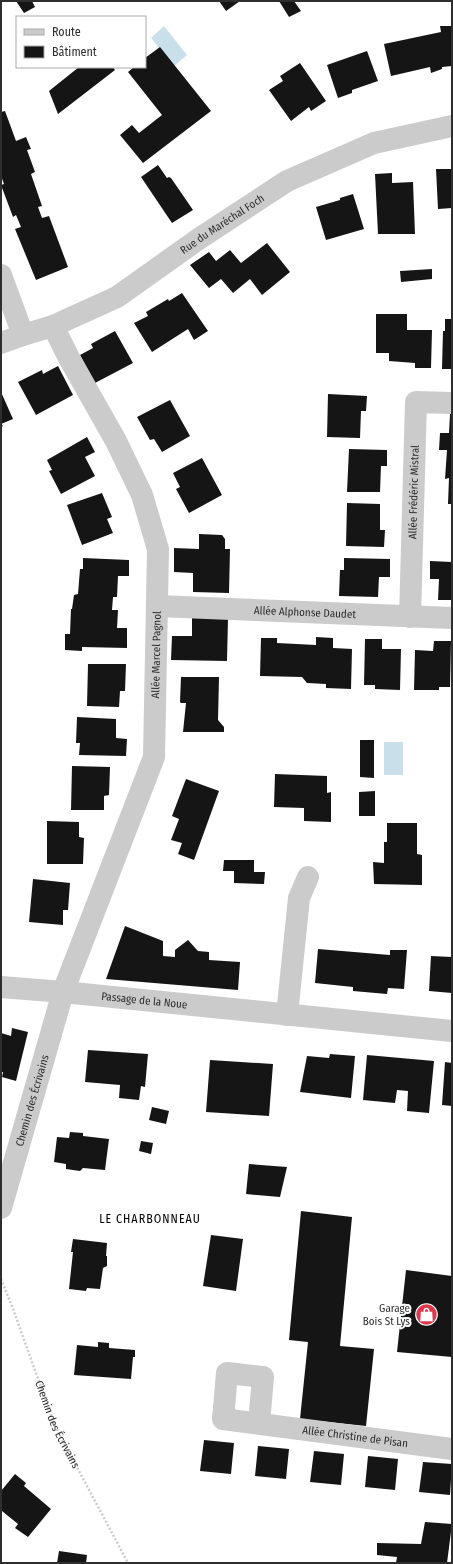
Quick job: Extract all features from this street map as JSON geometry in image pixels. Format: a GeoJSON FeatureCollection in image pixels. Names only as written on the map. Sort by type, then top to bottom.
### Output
{"type":"FeatureCollection","features":[{"type":"Feature","properties":{"kind":"street","name":"Rue du Maréchal Foch"},"geometry":{"type":"LineString","coordinates":[[1,343],[53,326],[117,297],[200,238],[288,181],[374,143],[452,126]]}},
{"type":"Feature","properties":{"kind":"street"},"geometry":{"type":"LineString","coordinates":[[1,275],[22,335]]}},
{"type":"Feature","properties":{"kind":"street","name":"Allée Marcel Pagnol"},"geometry":{"type":"LineString","coordinates":[[53,326],[69,358],[116,441],[142,495],[158,549],[154,757],[63,992]]}},
{"type":"Feature","properties":{"kind":"street","name":"Allée Frédéric Mistral"},"geometry":{"type":"LineString","coordinates":[[410,617],[416,402],[452,403]]}},
{"type":"Feature","properties":{"kind":"street","name":"Allée Alphonse Daudet"},"geometry":{"type":"LineString","coordinates":[[157,606],[452,618]]}},
{"type":"Feature","properties":{"kind":"street"},"geometry":{"type":"LineString","coordinates":[[287,1015],[299,898],[308,877]]}},
{"type":"Feature","properties":{"kind":"street","name":"Passage de la Noue"},"geometry":{"type":"LineString","coordinates":[[1,987],[452,1030]]}},
{"type":"Feature","properties":{"kind":"street","name":"Chemin des Écrivains"},"geometry":{"type":"LineString","coordinates":[[1,1208],[63,992]]}},
{"type":"Feature","properties":{"kind":"street","name":"Allée Christine de Pisan"},"geometry":{"type":"LineString","coordinates":[[259,1424],[452,1449]]}},
{"type":"Feature","properties":{"kind":"path","name":"Chemin des Écrivains"},"geometry":{"type":"LineString","coordinates":[[1,1280],[14,1309],[56,1426],[128,1563]]}},
{"type":"Feature","properties":{"kind":"water"},"geometry":{"type":"Polygon","coordinates":[[[164,26],[187,55],[174,66],[151,38],[164,26]]]}},
{"type":"Feature","properties":{"kind":"water"},"geometry":{"type":"Polygon","coordinates":[[[384,742],[403,742],[403,775],[384,775],[384,742]]]}},
{"type":"Feature","properties":{"kind":"building"},"geometry":{"type":"Polygon","coordinates":[[[16,1],[32,1],[35,7],[24,13],[16,1]]]}},
{"type":"Feature","properties":{"kind":"building"},"geometry":{"type":"Polygon","coordinates":[[[219,1],[240,1],[226,11],[219,1]]]}},
{"type":"Feature","properties":{"kind":"building"},"geometry":{"type":"Polygon","coordinates":[[[279,1],[294,1],[301,11],[289,17],[279,1]]]}},
{"type":"Feature","properties":{"kind":"building"},"geometry":{"type":"Polygon","coordinates":[[[440,26],[452,26],[452,66],[442,67],[442,69],[431,73],[430,67],[391,76],[384,44],[441,32],[440,26]]]}},
{"type":"Feature","properties":{"kind":"building"},"geometry":{"type":"Polygon","coordinates":[[[160,47],[211,111],[143,163],[120,135],[132,125],[139,133],[162,115],[128,72],[133,68],[146,68],[146,57],[160,47]]]}},
{"type":"Feature","properties":{"kind":"building"},"geometry":{"type":"Polygon","coordinates":[[[367,51],[378,81],[352,90],[352,93],[338,98],[327,65],[367,51]]]}},
{"type":"Feature","properties":{"kind":"building"},"geometry":{"type":"Polygon","coordinates":[[[300,63],[326,101],[311,111],[309,107],[291,121],[269,90],[283,81],[280,76],[300,63]]]}},
{"type":"Feature","properties":{"kind":"building"},"geometry":{"type":"Polygon","coordinates":[[[78,68],[114,68],[115,70],[58,114],[49,91],[78,68]]]}},
{"type":"Feature","properties":{"kind":"building"},"geometry":{"type":"Polygon","coordinates":[[[5,111],[16,141],[26,137],[31,149],[27,150],[35,172],[31,174],[42,206],[38,207],[42,218],[49,216],[68,267],[36,280],[15,229],[21,227],[16,215],[13,217],[1,185],[4,184],[1,176],[1,112],[5,111]]]}},
{"type":"Feature","properties":{"kind":"building"},"geometry":{"type":"Polygon","coordinates":[[[158,165],[167,178],[171,178],[193,210],[172,223],[141,177],[158,165]]]}},
{"type":"Feature","properties":{"kind":"building"},"geometry":{"type":"Polygon","coordinates":[[[436,169],[452,169],[452,208],[438,209],[436,169]]]}},
{"type":"Feature","properties":{"kind":"building"},"geometry":{"type":"Polygon","coordinates":[[[392,173],[392,183],[413,182],[415,234],[378,234],[375,174],[392,173]]]}},
{"type":"Feature","properties":{"kind":"building"},"geometry":{"type":"Polygon","coordinates":[[[353,194],[364,229],[326,240],[316,207],[340,200],[340,198],[353,194]]]}},
{"type":"Feature","properties":{"kind":"building"},"geometry":{"type":"Polygon","coordinates":[[[267,243],[290,272],[262,295],[250,279],[233,293],[221,279],[209,288],[190,265],[209,252],[216,261],[230,250],[241,263],[267,243]]]}},
{"type":"Feature","properties":{"kind":"building"},"geometry":{"type":"Polygon","coordinates":[[[432,269],[432,279],[401,282],[400,271],[432,269]]]}},
{"type":"Feature","properties":{"kind":"building"},"geometry":{"type":"Polygon","coordinates":[[[182,293],[208,331],[194,340],[188,329],[152,352],[134,323],[148,316],[146,312],[168,299],[169,301],[182,293]]]}},
{"type":"Feature","properties":{"kind":"building"},"geometry":{"type":"Polygon","coordinates":[[[376,314],[407,314],[407,330],[432,330],[431,368],[415,368],[415,363],[389,361],[389,353],[376,353],[376,314]]]}},
{"type":"Feature","properties":{"kind":"building"},"geometry":{"type":"Polygon","coordinates":[[[445,319],[452,319],[452,369],[442,369],[443,331],[445,331],[445,319]]]}},
{"type":"Feature","properties":{"kind":"building"},"geometry":{"type":"Polygon","coordinates":[[[115,331],[133,363],[95,383],[80,355],[93,348],[91,344],[115,331]]]}},
{"type":"Feature","properties":{"kind":"building"},"geometry":{"type":"Polygon","coordinates":[[[58,366],[73,395],[36,415],[18,382],[42,370],[43,374],[58,366]]]}},
{"type":"Feature","properties":{"kind":"building"},"geometry":{"type":"Polygon","coordinates":[[[1,392],[13,419],[1,424],[1,392]]]}},
{"type":"Feature","properties":{"kind":"building"},"geometry":{"type":"Polygon","coordinates":[[[328,394],[367,396],[366,411],[361,411],[360,438],[327,437],[328,394]]]}},
{"type":"Feature","properties":{"kind":"building"},"geometry":{"type":"Polygon","coordinates":[[[170,400],[190,436],[162,452],[154,439],[150,440],[137,417],[170,400]]]}},
{"type":"Feature","properties":{"kind":"building"},"geometry":{"type":"Polygon","coordinates":[[[450,414],[452,414],[452,504],[448,504],[449,478],[445,479],[447,450],[439,450],[440,433],[449,433],[450,414]]]}},
{"type":"Feature","properties":{"kind":"building"},"geometry":{"type":"Polygon","coordinates":[[[87,437],[95,452],[85,457],[95,476],[61,494],[49,471],[52,470],[47,460],[87,437]]]}},
{"type":"Feature","properties":{"kind":"building"},"geometry":{"type":"Polygon","coordinates":[[[349,449],[387,450],[387,466],[381,466],[380,492],[347,492],[349,449]]]}},
{"type":"Feature","properties":{"kind":"building"},"geometry":{"type":"Polygon","coordinates":[[[202,458],[222,495],[189,513],[176,489],[180,487],[173,473],[202,458]]]}},
{"type":"Feature","properties":{"kind":"building"},"geometry":{"type":"Polygon","coordinates":[[[102,493],[112,517],[107,519],[113,533],[82,545],[67,505],[102,493]]]}},
{"type":"Feature","properties":{"kind":"building"},"geometry":{"type":"Polygon","coordinates":[[[347,503],[380,504],[380,530],[385,530],[384,547],[346,546],[347,503]]]}},
{"type":"Feature","properties":{"kind":"building"},"geometry":{"type":"Polygon","coordinates":[[[199,534],[222,535],[225,539],[225,549],[230,549],[229,593],[193,592],[193,573],[174,572],[174,548],[199,549],[199,534]]]}},
{"type":"Feature","properties":{"kind":"building"},"geometry":{"type":"Polygon","coordinates":[[[83,558],[129,560],[129,576],[118,576],[117,597],[113,597],[112,610],[118,610],[117,628],[127,628],[127,648],[82,647],[82,651],[65,650],[65,634],[70,634],[71,609],[74,595],[78,594],[80,569],[83,569],[83,558]]]}},
{"type":"Feature","properties":{"kind":"building"},"geometry":{"type":"Polygon","coordinates":[[[344,558],[390,559],[390,577],[379,577],[378,597],[339,596],[340,570],[344,570],[344,558]]]}},
{"type":"Feature","properties":{"kind":"building"},"geometry":{"type":"Polygon","coordinates":[[[430,561],[452,562],[452,600],[438,600],[439,579],[430,579],[430,561]]]}},
{"type":"Feature","properties":{"kind":"building"},"geometry":{"type":"Polygon","coordinates":[[[192,617],[228,618],[227,661],[171,660],[172,636],[192,636],[192,617]]]}},
{"type":"Feature","properties":{"kind":"building"},"geometry":{"type":"Polygon","coordinates":[[[316,637],[333,638],[333,648],[352,649],[351,689],[326,688],[326,684],[307,683],[302,677],[260,676],[261,638],[277,638],[277,643],[316,645],[316,637]]]}},
{"type":"Feature","properties":{"kind":"building"},"geometry":{"type":"Polygon","coordinates":[[[365,639],[382,639],[382,649],[401,649],[400,690],[375,689],[375,685],[364,685],[365,639]]]}},
{"type":"Feature","properties":{"kind":"building"},"geometry":{"type":"Polygon","coordinates":[[[434,641],[451,641],[450,687],[439,687],[439,690],[414,690],[415,650],[433,651],[434,641]]]}},
{"type":"Feature","properties":{"kind":"building"},"geometry":{"type":"Polygon","coordinates":[[[88,664],[126,664],[125,691],[120,691],[119,707],[87,706],[88,664]]]}},
{"type":"Feature","properties":{"kind":"building"},"geometry":{"type":"Polygon","coordinates":[[[181,677],[219,677],[218,720],[224,727],[224,732],[183,732],[186,703],[180,702],[181,677]]]}},
{"type":"Feature","properties":{"kind":"building"},"geometry":{"type":"Polygon","coordinates":[[[77,717],[116,719],[116,738],[127,739],[126,756],[79,755],[80,743],[76,743],[77,717]]]}},
{"type":"Feature","properties":{"kind":"building"},"geometry":{"type":"Polygon","coordinates":[[[360,740],[374,740],[374,778],[360,777],[360,740]]]}},
{"type":"Feature","properties":{"kind":"building"},"geometry":{"type":"Polygon","coordinates":[[[72,766],[110,767],[109,795],[104,796],[104,810],[71,810],[72,766]]]}},
{"type":"Feature","properties":{"kind":"building"},"geometry":{"type":"Polygon","coordinates":[[[275,774],[327,776],[327,793],[331,792],[331,822],[304,821],[304,808],[274,807],[275,774]]]}},
{"type":"Feature","properties":{"kind":"building"},"geometry":{"type":"Polygon","coordinates":[[[186,779],[219,791],[194,860],[178,854],[182,843],[171,840],[179,819],[172,816],[186,779]]]}},
{"type":"Feature","properties":{"kind":"building"},"geometry":{"type":"Polygon","coordinates":[[[375,791],[375,816],[359,816],[359,792],[375,791]]]}},
{"type":"Feature","properties":{"kind":"building"},"geometry":{"type":"Polygon","coordinates":[[[47,821],[79,822],[79,837],[84,838],[83,864],[47,864],[47,821]]]}},
{"type":"Feature","properties":{"kind":"building"},"geometry":{"type":"Polygon","coordinates":[[[387,823],[417,823],[417,854],[422,855],[422,885],[374,884],[373,862],[384,863],[384,842],[387,842],[387,823]]]}},
{"type":"Feature","properties":{"kind":"building"},"geometry":{"type":"Polygon","coordinates":[[[224,860],[254,860],[254,872],[265,872],[264,884],[234,883],[234,871],[223,871],[224,860]]]}},
{"type":"Feature","properties":{"kind":"building"},"geometry":{"type":"Polygon","coordinates":[[[33,879],[70,883],[68,910],[63,910],[63,925],[29,922],[33,879]]]}},
{"type":"Feature","properties":{"kind":"building"},"geometry":{"type":"Polygon","coordinates":[[[125,926],[163,941],[163,956],[175,957],[175,950],[188,940],[198,951],[209,952],[209,960],[240,962],[238,990],[106,979],[125,926]]]}},
{"type":"Feature","properties":{"kind":"building"},"geometry":{"type":"Polygon","coordinates":[[[318,949],[390,955],[390,950],[407,950],[404,989],[388,988],[387,994],[353,991],[353,987],[315,983],[318,949]]]}},
{"type":"Feature","properties":{"kind":"building"},"geometry":{"type":"Polygon","coordinates":[[[431,956],[452,957],[452,993],[429,991],[431,956]]]}},
{"type":"Feature","properties":{"kind":"building"},"geometry":{"type":"Polygon","coordinates":[[[12,1028],[28,1032],[16,1081],[2,1077],[3,1072],[1,1072],[1,1033],[11,1036],[12,1028]]]}},
{"type":"Feature","properties":{"kind":"building"},"geometry":{"type":"Polygon","coordinates":[[[88,1050],[148,1054],[145,1087],[141,1086],[139,1100],[119,1098],[120,1085],[85,1082],[88,1050]]]}},
{"type":"Feature","properties":{"kind":"building"},"geometry":{"type":"Polygon","coordinates":[[[330,1054],[355,1056],[351,1098],[300,1092],[307,1056],[329,1058],[330,1054]]]}},
{"type":"Feature","properties":{"kind":"building"},"geometry":{"type":"Polygon","coordinates":[[[367,1055],[434,1061],[429,1113],[407,1111],[408,1091],[397,1090],[395,1103],[363,1100],[367,1055]]]}},
{"type":"Feature","properties":{"kind":"building"},"geometry":{"type":"Polygon","coordinates":[[[210,1060],[273,1064],[269,1116],[206,1112],[210,1060]]]}},
{"type":"Feature","properties":{"kind":"building"},"geometry":{"type":"Polygon","coordinates":[[[445,1062],[452,1063],[452,1106],[442,1105],[445,1062]]]}},
{"type":"Feature","properties":{"kind":"building"},"geometry":{"type":"Polygon","coordinates":[[[152,1107],[169,1111],[166,1124],[149,1120],[152,1107]]]}},
{"type":"Feature","properties":{"kind":"building"},"geometry":{"type":"Polygon","coordinates":[[[70,1132],[83,1133],[83,1136],[109,1139],[105,1170],[83,1168],[80,1171],[66,1169],[66,1164],[54,1162],[57,1137],[69,1138],[70,1132]]]}},
{"type":"Feature","properties":{"kind":"building"},"geometry":{"type":"Polygon","coordinates":[[[141,1141],[153,1143],[151,1154],[139,1151],[141,1141]]]}},
{"type":"Feature","properties":{"kind":"building"},"geometry":{"type":"Polygon","coordinates":[[[249,1164],[287,1167],[280,1197],[246,1194],[249,1164]]]}},
{"type":"Feature","properties":{"kind":"building"},"geometry":{"type":"Polygon","coordinates":[[[301,1211],[352,1217],[340,1346],[374,1349],[366,1426],[300,1419],[308,1342],[289,1340],[301,1211]]]}},
{"type":"Feature","properties":{"kind":"building"},"geometry":{"type":"Polygon","coordinates":[[[211,1235],[243,1239],[236,1291],[203,1286],[211,1235]]]}},
{"type":"Feature","properties":{"kind":"building"},"geometry":{"type":"Polygon","coordinates":[[[73,1239],[107,1243],[107,1266],[103,1268],[100,1289],[87,1288],[86,1291],[69,1289],[73,1239]]]}},
{"type":"Feature","properties":{"kind":"building","name":"Garage Bois St Lys"},"geometry":{"type":"Polygon","coordinates":[[[406,1270],[452,1276],[452,1357],[397,1352],[406,1270]]]}},
{"type":"Feature","properties":{"kind":"building"},"geometry":{"type":"Polygon","coordinates":[[[98,1342],[109,1343],[109,1348],[135,1350],[131,1379],[74,1375],[77,1345],[98,1347],[98,1342]]]}},
{"type":"Feature","properties":{"kind":"building"},"geometry":{"type":"Polygon","coordinates":[[[204,1440],[234,1443],[231,1474],[200,1471],[204,1440]]]}},
{"type":"Feature","properties":{"kind":"building"},"geometry":{"type":"Polygon","coordinates":[[[258,1446],[289,1449],[286,1479],[255,1476],[258,1446]]]}},
{"type":"Feature","properties":{"kind":"building"},"geometry":{"type":"Polygon","coordinates":[[[314,1451],[344,1454],[341,1485],[310,1482],[314,1451]]]}},
{"type":"Feature","properties":{"kind":"building"},"geometry":{"type":"Polygon","coordinates":[[[368,1456],[398,1459],[395,1490],[365,1487],[368,1456]]]}},
{"type":"Feature","properties":{"kind":"building"},"geometry":{"type":"Polygon","coordinates":[[[423,1462],[452,1464],[450,1495],[419,1492],[423,1462]]]}},
{"type":"Feature","properties":{"kind":"building"},"geometry":{"type":"Polygon","coordinates":[[[15,1474],[26,1483],[24,1486],[51,1509],[28,1537],[15,1528],[18,1524],[2,1511],[1,1512],[1,1491],[15,1474]]]}},
{"type":"Feature","properties":{"kind":"building"},"geometry":{"type":"Polygon","coordinates":[[[425,1522],[452,1524],[447,1563],[396,1563],[397,1557],[377,1555],[377,1543],[421,1544],[425,1522]]]}},
{"type":"Feature","properties":{"kind":"building"},"geometry":{"type":"Polygon","coordinates":[[[59,1551],[87,1555],[86,1563],[57,1563],[59,1551]]]}},
{"type":"Feature","properties":{"kind":"place","name":"Garage Bois St Lys"},"geometry":{"type":"Point","coordinates":[426,1314]}},
{"type":"Feature","properties":{"kind":"district","name":"LE CHARBONNEAU"},"geometry":{"type":"Point","coordinates":[150,1219]}}]}
